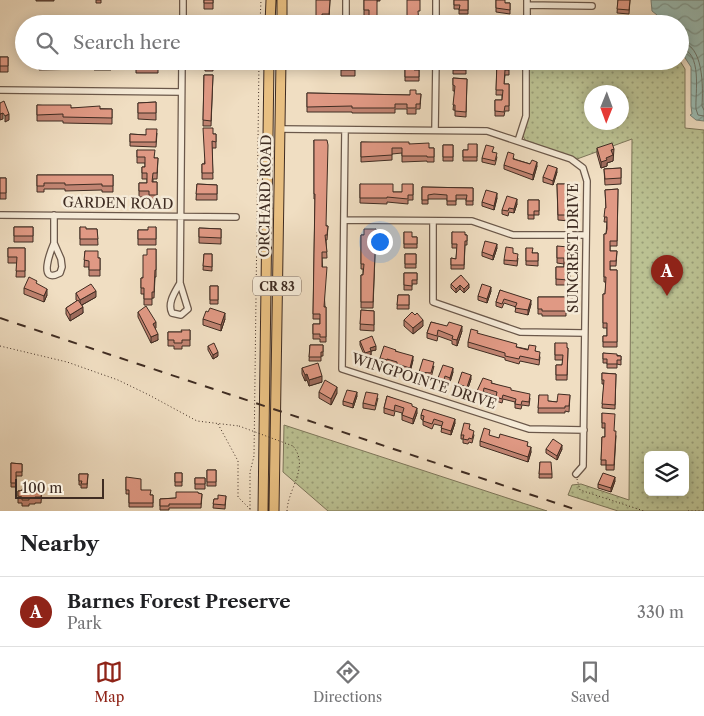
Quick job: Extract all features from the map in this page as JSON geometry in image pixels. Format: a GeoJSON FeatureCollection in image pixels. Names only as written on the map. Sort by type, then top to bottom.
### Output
{"type":"FeatureCollection","features":[{"type":"Feature","properties":{"kind":"main road"},"geometry":{"type":"LineString","coordinates":[[270,0],[270,15]]}},
{"type":"Feature","properties":{"kind":"main road"},"geometry":{"type":"LineString","coordinates":[[282,0],[282,15]]}},
{"type":"Feature","properties":{"kind":"main road","name":"ORCHARD ROAD"},"geometry":{"type":"LineString","coordinates":[[263,511],[269,70]]}},
{"type":"Feature","properties":{"kind":"main road","name":"ORCHARD ROAD"},"geometry":{"type":"LineString","coordinates":[[274,511],[281,70]]}},
{"type":"Feature","properties":{"kind":"street"},"geometry":{"type":"LineString","coordinates":[[183,0],[183,15]]}},
{"type":"Feature","properties":{"kind":"street"},"geometry":{"type":"LineString","coordinates":[[346,0],[346,15]]}},
{"type":"Feature","properties":{"kind":"street"},"geometry":{"type":"LineString","coordinates":[[436,0],[436,15]]}},
{"type":"Feature","properties":{"kind":"street"},"geometry":{"type":"LineString","coordinates":[[527,3],[592,6]]}},
{"type":"Feature","properties":{"kind":"street"},"geometry":{"type":"LineString","coordinates":[[180,283],[169,308],[172,312],[181,316],[188,309],[180,283],[182,70]]}},
{"type":"Feature","properties":{"kind":"street"},"geometry":{"type":"LineString","coordinates":[[435,130],[436,70]]}},
{"type":"Feature","properties":{"kind":"street"},"geometry":{"type":"LineString","coordinates":[[518,141],[526,116],[526,70]]}},
{"type":"Feature","properties":{"kind":"street"},"geometry":{"type":"LineString","coordinates":[[0,90],[181,92]]}},
{"type":"Feature","properties":{"kind":"street","name":"SUNCREST DRIVE"},"geometry":{"type":"LineString","coordinates":[[280,129],[488,132],[571,159],[583,168],[587,181],[584,430],[583,466],[576,474]]}},
{"type":"Feature","properties":{"kind":"street","name":"WINGPOINTE DRIVE"},"geometry":{"type":"LineString","coordinates":[[345,130],[342,369],[529,429],[584,430]]}},
{"type":"Feature","properties":{"kind":"street","name":"GARDEN ROAD"},"geometry":{"type":"LineString","coordinates":[[0,215],[236,217]]}},
{"type":"Feature","properties":{"kind":"street"},"geometry":{"type":"LineString","coordinates":[[54,215],[54,243],[62,267],[60,273],[56,275],[47,271],[46,265],[54,243]]}},
{"type":"Feature","properties":{"kind":"street"},"geometry":{"type":"LineString","coordinates":[[344,220],[472,221],[513,235],[586,236]]}},
{"type":"Feature","properties":{"kind":"street"},"geometry":{"type":"LineString","coordinates":[[433,221],[433,302],[520,332],[584,333]]}},
{"type":"Feature","properties":{"kind":"path"},"geometry":{"type":"LineString","coordinates":[[260,15],[261,0]]}},
{"type":"Feature","properties":{"kind":"path"},"geometry":{"type":"LineString","coordinates":[[250,510],[250,472],[254,456],[260,70]]}},
{"type":"Feature","properties":{"kind":"path"},"geometry":{"type":"LineString","coordinates":[[0,346],[67,362],[118,380],[200,422],[239,426],[293,446],[298,452],[301,465],[287,502],[287,511]]}},
{"type":"Feature","properties":{"kind":"path"},"geometry":{"type":"LineString","coordinates":[[218,424],[238,462],[238,497],[250,510]]}},
{"type":"Feature","properties":{"kind":"path"},"geometry":{"type":"LineString","coordinates":[[576,474],[580,490],[644,511]]}},
{"type":"Feature","properties":{"kind":"path"},"geometry":{"type":"LineString","coordinates":[[688,511],[704,511]]}},
{"type":"Feature","properties":{"kind":"green space"},"geometry":{"type":"Polygon","coordinates":[[[528,70],[685,70],[685,128],[704,130],[704,511],[618,511],[568,495],[572,485],[581,484],[629,500],[632,139],[577,159],[525,140],[523,135],[528,114],[528,70]]]}},
{"type":"Feature","properties":{"kind":"green space"},"geometry":{"type":"Polygon","coordinates":[[[284,425],[547,511],[328,511],[283,472],[284,425]]]}},
{"type":"Feature","properties":{"kind":"water"},"geometry":{"type":"Polygon","coordinates":[[[651,0],[704,0],[704,121],[696,120],[690,115],[692,114],[689,15],[657,15],[652,11],[651,0]]]}},
{"type":"Feature","properties":{"kind":"building"},"geometry":{"type":"Polygon","coordinates":[[[204,0],[213,0],[213,3],[204,3],[204,0]]]}},
{"type":"Feature","properties":{"kind":"building"},"geometry":{"type":"Polygon","coordinates":[[[316,0],[330,0],[329,14],[316,15],[316,0]]]}},
{"type":"Feature","properties":{"kind":"building"},"geometry":{"type":"Polygon","coordinates":[[[364,0],[377,0],[377,15],[369,15],[369,10],[364,10],[364,0]]]}},
{"type":"Feature","properties":{"kind":"building"},"geometry":{"type":"Polygon","coordinates":[[[407,0],[420,0],[418,15],[407,15],[407,0]]]}},
{"type":"Feature","properties":{"kind":"building"},"geometry":{"type":"Polygon","coordinates":[[[454,0],[468,0],[468,10],[459,10],[460,5],[454,5],[454,0]]]}},
{"type":"Feature","properties":{"kind":"building"},"geometry":{"type":"Polygon","coordinates":[[[496,0],[505,0],[505,3],[510,3],[510,10],[496,8],[496,0]]]}},
{"type":"Feature","properties":{"kind":"building"},"geometry":{"type":"Polygon","coordinates":[[[618,0],[630,0],[629,10],[617,9],[618,0]]]}},
{"type":"Feature","properties":{"kind":"building"},"geometry":{"type":"Polygon","coordinates":[[[0,57],[8,57],[8,66],[0,66],[0,57]]]}},
{"type":"Feature","properties":{"kind":"building"},"geometry":{"type":"Polygon","coordinates":[[[405,70],[419,70],[419,77],[405,77],[405,70]]]}},
{"type":"Feature","properties":{"kind":"building"},"geometry":{"type":"Polygon","coordinates":[[[497,70],[505,70],[504,84],[509,84],[509,106],[505,106],[504,112],[495,111],[495,100],[502,100],[503,90],[496,90],[497,70]]]}},
{"type":"Feature","properties":{"kind":"building"},"geometry":{"type":"Polygon","coordinates":[[[204,75],[213,75],[211,121],[203,120],[204,75]]]}},
{"type":"Feature","properties":{"kind":"building"},"geometry":{"type":"Polygon","coordinates":[[[453,78],[467,79],[466,112],[455,111],[455,105],[453,105],[455,86],[453,85],[453,78]]]}},
{"type":"Feature","properties":{"kind":"building"},"geometry":{"type":"Polygon","coordinates":[[[410,90],[416,90],[416,94],[421,94],[420,104],[416,104],[416,108],[407,108],[407,104],[395,104],[395,108],[352,108],[352,106],[307,107],[307,93],[410,95],[410,90]]]}},
{"type":"Feature","properties":{"kind":"building"},"geometry":{"type":"Polygon","coordinates":[[[4,101],[9,114],[5,116],[3,113],[0,114],[0,103],[4,101]]]}},
{"type":"Feature","properties":{"kind":"building"},"geometry":{"type":"Polygon","coordinates":[[[156,102],[156,113],[138,113],[138,103],[156,102]]]}},
{"type":"Feature","properties":{"kind":"building"},"geometry":{"type":"Polygon","coordinates":[[[37,105],[71,105],[71,108],[100,106],[100,109],[112,109],[112,118],[63,117],[63,114],[37,115],[37,105]]]}},
{"type":"Feature","properties":{"kind":"building"},"geometry":{"type":"Polygon","coordinates":[[[203,128],[213,128],[213,134],[216,134],[216,142],[212,141],[213,173],[202,173],[202,164],[205,164],[203,128]]]}},
{"type":"Feature","properties":{"kind":"building"},"geometry":{"type":"Polygon","coordinates":[[[146,129],[157,129],[156,142],[130,142],[130,134],[146,135],[146,129]]]}},
{"type":"Feature","properties":{"kind":"building"},"geometry":{"type":"Polygon","coordinates":[[[314,140],[327,140],[328,145],[326,226],[328,226],[327,235],[325,235],[327,252],[322,252],[322,267],[327,267],[324,307],[326,307],[326,337],[320,337],[320,334],[313,334],[313,324],[320,324],[320,314],[313,314],[314,140]]]}},
{"type":"Feature","properties":{"kind":"building"},"geometry":{"type":"Polygon","coordinates":[[[361,142],[429,143],[429,148],[434,148],[434,157],[402,156],[402,148],[392,148],[392,155],[361,157],[361,142]]]}},
{"type":"Feature","properties":{"kind":"building"},"geometry":{"type":"Polygon","coordinates":[[[612,143],[614,149],[611,150],[613,155],[601,162],[597,148],[612,143]]]}},
{"type":"Feature","properties":{"kind":"building"},"geometry":{"type":"Polygon","coordinates":[[[468,144],[477,144],[477,157],[463,157],[463,150],[468,150],[468,144]]]}},
{"type":"Feature","properties":{"kind":"building"},"geometry":{"type":"Polygon","coordinates":[[[443,145],[453,145],[453,157],[443,157],[443,145]]]}},
{"type":"Feature","properties":{"kind":"building"},"geometry":{"type":"Polygon","coordinates":[[[486,145],[494,147],[492,152],[497,153],[495,161],[482,158],[486,145]]]}},
{"type":"Feature","properties":{"kind":"building"},"geometry":{"type":"Polygon","coordinates":[[[137,150],[155,150],[154,158],[158,158],[157,173],[153,173],[152,182],[157,182],[157,195],[149,195],[149,191],[139,191],[139,183],[147,183],[147,173],[142,173],[142,167],[145,167],[145,157],[137,157],[137,150]]]}},
{"type":"Feature","properties":{"kind":"building"},"geometry":{"type":"Polygon","coordinates":[[[508,152],[514,154],[513,159],[530,164],[532,160],[537,162],[533,175],[504,165],[508,152]]]}},
{"type":"Feature","properties":{"kind":"building"},"geometry":{"type":"Polygon","coordinates":[[[548,165],[557,168],[553,181],[543,177],[548,165]]]}},
{"type":"Feature","properties":{"kind":"building"},"geometry":{"type":"Polygon","coordinates":[[[621,168],[621,178],[605,179],[604,169],[621,168]]]}},
{"type":"Feature","properties":{"kind":"building"},"geometry":{"type":"Polygon","coordinates":[[[37,175],[113,175],[113,186],[102,186],[102,184],[65,185],[65,183],[44,183],[44,186],[37,186],[37,175]]]}},
{"type":"Feature","properties":{"kind":"building"},"geometry":{"type":"Polygon","coordinates":[[[0,178],[6,178],[6,193],[0,193],[0,178]]]}},
{"type":"Feature","properties":{"kind":"building"},"geometry":{"type":"Polygon","coordinates":[[[197,184],[217,185],[217,194],[196,194],[197,184]]]}},
{"type":"Feature","properties":{"kind":"building"},"geometry":{"type":"Polygon","coordinates":[[[360,184],[393,184],[393,192],[402,192],[402,184],[413,184],[413,195],[408,195],[408,199],[387,197],[360,198],[360,184]]]}},
{"type":"Feature","properties":{"kind":"building"},"geometry":{"type":"Polygon","coordinates":[[[557,184],[571,184],[571,190],[568,190],[569,215],[558,215],[557,184]]]}},
{"type":"Feature","properties":{"kind":"building"},"geometry":{"type":"Polygon","coordinates":[[[422,187],[473,188],[473,201],[466,201],[467,195],[456,195],[456,201],[447,201],[447,195],[434,194],[428,195],[428,200],[422,200],[422,187]]]}},
{"type":"Feature","properties":{"kind":"building"},"geometry":{"type":"Polygon","coordinates":[[[618,189],[617,241],[610,241],[610,251],[617,251],[616,261],[610,261],[610,270],[617,270],[617,342],[603,342],[603,336],[607,336],[607,323],[603,323],[603,294],[605,294],[606,277],[604,277],[604,234],[606,234],[607,229],[607,217],[604,217],[606,208],[605,190],[618,189]]]}},
{"type":"Feature","properties":{"kind":"building"},"geometry":{"type":"Polygon","coordinates":[[[486,190],[497,193],[494,206],[482,202],[486,190]]]}},
{"type":"Feature","properties":{"kind":"building"},"geometry":{"type":"Polygon","coordinates":[[[507,196],[517,199],[514,209],[509,208],[508,211],[502,210],[507,196]]]}},
{"type":"Feature","properties":{"kind":"building"},"geometry":{"type":"Polygon","coordinates":[[[528,200],[539,200],[539,211],[534,211],[534,215],[528,215],[528,200]]]}},
{"type":"Feature","properties":{"kind":"building"},"geometry":{"type":"Polygon","coordinates":[[[14,227],[33,227],[33,236],[14,236],[14,227]]]}},
{"type":"Feature","properties":{"kind":"building"},"geometry":{"type":"Polygon","coordinates":[[[80,227],[97,229],[98,239],[80,239],[80,227]]]}},
{"type":"Feature","properties":{"kind":"building"},"geometry":{"type":"Polygon","coordinates":[[[148,227],[156,227],[156,239],[138,239],[138,230],[148,230],[148,227]]]}},
{"type":"Feature","properties":{"kind":"building"},"geometry":{"type":"Polygon","coordinates":[[[199,228],[221,229],[221,238],[199,237],[199,228]]]}},
{"type":"Feature","properties":{"kind":"building"},"geometry":{"type":"Polygon","coordinates":[[[364,229],[376,229],[373,302],[361,302],[361,275],[363,275],[364,264],[361,264],[361,235],[364,235],[364,229]]]}},
{"type":"Feature","properties":{"kind":"building"},"geometry":{"type":"Polygon","coordinates":[[[404,232],[412,232],[412,237],[417,237],[417,244],[404,244],[404,232]]]}},
{"type":"Feature","properties":{"kind":"building"},"geometry":{"type":"Polygon","coordinates":[[[452,232],[465,232],[465,235],[467,235],[464,265],[451,265],[451,258],[456,259],[457,244],[452,244],[452,232]]]}},
{"type":"Feature","properties":{"kind":"building"},"geometry":{"type":"Polygon","coordinates":[[[485,241],[497,244],[493,256],[482,252],[485,241]]]}},
{"type":"Feature","properties":{"kind":"building"},"geometry":{"type":"Polygon","coordinates":[[[557,246],[568,247],[568,252],[570,252],[570,274],[568,274],[568,280],[556,279],[556,267],[564,267],[564,258],[557,258],[557,246]]]}},
{"type":"Feature","properties":{"kind":"building"},"geometry":{"type":"Polygon","coordinates":[[[506,247],[513,248],[513,253],[518,254],[517,261],[504,260],[506,247]]]}},
{"type":"Feature","properties":{"kind":"building"},"geometry":{"type":"Polygon","coordinates":[[[8,248],[25,248],[25,271],[16,271],[17,257],[8,257],[8,248]]]}},
{"type":"Feature","properties":{"kind":"building"},"geometry":{"type":"Polygon","coordinates":[[[526,248],[533,248],[532,253],[538,253],[538,261],[526,261],[526,248]]]}},
{"type":"Feature","properties":{"kind":"building"},"geometry":{"type":"Polygon","coordinates":[[[147,249],[156,249],[156,270],[152,299],[144,299],[144,288],[141,288],[143,255],[147,255],[147,249]]]}},
{"type":"Feature","properties":{"kind":"building"},"geometry":{"type":"Polygon","coordinates":[[[85,251],[98,251],[100,270],[89,270],[89,261],[84,260],[85,251]]]}},
{"type":"Feature","properties":{"kind":"building"},"geometry":{"type":"Polygon","coordinates":[[[204,254],[212,254],[212,267],[203,266],[204,254]]]}},
{"type":"Feature","properties":{"kind":"building"},"geometry":{"type":"Polygon","coordinates":[[[405,254],[416,254],[416,264],[405,264],[405,254]]]}},
{"type":"Feature","properties":{"kind":"building"},"geometry":{"type":"Polygon","coordinates":[[[404,273],[417,273],[417,280],[412,280],[412,286],[404,285],[404,273]]]}},
{"type":"Feature","properties":{"kind":"building"},"geometry":{"type":"Polygon","coordinates":[[[461,275],[469,284],[464,289],[460,285],[456,289],[451,284],[461,275]]]}},
{"type":"Feature","properties":{"kind":"building"},"geometry":{"type":"Polygon","coordinates":[[[29,277],[47,289],[44,296],[24,288],[29,277]]]}},
{"type":"Feature","properties":{"kind":"building"},"geometry":{"type":"Polygon","coordinates":[[[91,284],[96,291],[80,300],[76,293],[91,284]]]}},
{"type":"Feature","properties":{"kind":"building"},"geometry":{"type":"Polygon","coordinates":[[[482,284],[491,287],[487,299],[478,296],[482,284]]]}},
{"type":"Feature","properties":{"kind":"building"},"geometry":{"type":"Polygon","coordinates":[[[210,286],[218,286],[218,300],[210,300],[210,286]]]}},
{"type":"Feature","properties":{"kind":"building"},"geometry":{"type":"Polygon","coordinates":[[[500,290],[531,300],[528,310],[515,308],[517,303],[504,299],[502,304],[496,302],[500,290]]]}},
{"type":"Feature","properties":{"kind":"building"},"geometry":{"type":"Polygon","coordinates":[[[398,295],[409,295],[409,305],[397,305],[398,295]]]}},
{"type":"Feature","properties":{"kind":"building"},"geometry":{"type":"Polygon","coordinates":[[[538,297],[572,297],[572,308],[566,308],[566,311],[542,311],[542,309],[538,309],[538,297]]]}},
{"type":"Feature","properties":{"kind":"building"},"geometry":{"type":"Polygon","coordinates":[[[78,300],[83,307],[70,315],[66,308],[78,300]]]}},
{"type":"Feature","properties":{"kind":"building"},"geometry":{"type":"Polygon","coordinates":[[[146,306],[156,322],[153,324],[158,334],[151,337],[138,312],[146,306]]]}},
{"type":"Feature","properties":{"kind":"building"},"geometry":{"type":"Polygon","coordinates":[[[210,308],[225,313],[221,325],[203,319],[206,311],[208,312],[210,308]]]}},
{"type":"Feature","properties":{"kind":"building"},"geometry":{"type":"Polygon","coordinates":[[[361,310],[374,311],[374,325],[360,324],[361,310]]]}},
{"type":"Feature","properties":{"kind":"building"},"geometry":{"type":"Polygon","coordinates":[[[412,312],[415,315],[417,313],[423,320],[413,328],[404,320],[412,312]]]}},
{"type":"Feature","properties":{"kind":"building"},"geometry":{"type":"Polygon","coordinates":[[[431,322],[447,326],[449,322],[462,326],[457,340],[452,339],[453,336],[438,330],[437,336],[427,333],[431,322]]]}},
{"type":"Feature","properties":{"kind":"building"},"geometry":{"type":"Polygon","coordinates":[[[471,329],[478,331],[477,333],[517,344],[516,347],[528,350],[529,345],[536,346],[535,351],[540,352],[539,360],[520,356],[519,359],[505,356],[505,353],[468,342],[471,329]]]}},
{"type":"Feature","properties":{"kind":"building"},"geometry":{"type":"Polygon","coordinates":[[[181,330],[190,330],[190,340],[174,343],[174,340],[168,340],[168,332],[182,332],[181,330]]]}},
{"type":"Feature","properties":{"kind":"building"},"geometry":{"type":"Polygon","coordinates":[[[372,336],[376,346],[370,348],[371,351],[365,353],[360,341],[372,336]]]}},
{"type":"Feature","properties":{"kind":"building"},"geometry":{"type":"Polygon","coordinates":[[[214,343],[218,352],[213,355],[208,346],[214,343]]]}},
{"type":"Feature","properties":{"kind":"building"},"geometry":{"type":"Polygon","coordinates":[[[555,343],[567,343],[567,375],[556,375],[556,365],[562,365],[563,355],[555,355],[555,343]]]}},
{"type":"Feature","properties":{"kind":"building"},"geometry":{"type":"Polygon","coordinates":[[[310,345],[323,345],[321,357],[309,357],[310,345]]]}},
{"type":"Feature","properties":{"kind":"building"},"geometry":{"type":"Polygon","coordinates":[[[384,346],[413,356],[410,368],[397,364],[397,362],[380,358],[384,346]]]}},
{"type":"Feature","properties":{"kind":"building"},"geometry":{"type":"Polygon","coordinates":[[[603,353],[617,354],[617,356],[621,356],[621,360],[617,360],[617,364],[607,364],[607,359],[603,359],[603,353]]]}},
{"type":"Feature","properties":{"kind":"building"},"geometry":{"type":"Polygon","coordinates":[[[423,359],[434,362],[431,373],[419,372],[423,359]]]}},
{"type":"Feature","properties":{"kind":"building"},"geometry":{"type":"Polygon","coordinates":[[[318,363],[322,376],[309,380],[302,368],[318,363]]]}},
{"type":"Feature","properties":{"kind":"building"},"geometry":{"type":"Polygon","coordinates":[[[443,365],[453,368],[450,378],[445,376],[444,380],[438,378],[443,365]]]}},
{"type":"Feature","properties":{"kind":"building"},"geometry":{"type":"Polygon","coordinates":[[[462,372],[471,375],[467,387],[458,384],[462,372]]]}},
{"type":"Feature","properties":{"kind":"building"},"geometry":{"type":"Polygon","coordinates":[[[602,373],[616,374],[615,405],[602,404],[604,380],[602,380],[602,373]]]}},
{"type":"Feature","properties":{"kind":"building"},"geometry":{"type":"Polygon","coordinates":[[[483,378],[492,381],[491,383],[511,388],[511,390],[530,394],[529,402],[522,401],[521,405],[515,404],[516,399],[503,395],[502,399],[496,397],[497,392],[484,388],[483,393],[477,391],[483,378]]]}},
{"type":"Feature","properties":{"kind":"building"},"geometry":{"type":"Polygon","coordinates":[[[325,380],[337,387],[331,399],[319,392],[325,380]]]}},
{"type":"Feature","properties":{"kind":"building"},"geometry":{"type":"Polygon","coordinates":[[[347,390],[357,392],[353,404],[343,401],[347,390]]]}},
{"type":"Feature","properties":{"kind":"building"},"geometry":{"type":"Polygon","coordinates":[[[366,392],[378,394],[375,406],[363,403],[366,392]]]}},
{"type":"Feature","properties":{"kind":"building"},"geometry":{"type":"Polygon","coordinates":[[[558,394],[570,395],[569,406],[565,406],[565,408],[538,408],[539,395],[548,395],[548,401],[557,402],[558,394]]]}},
{"type":"Feature","properties":{"kind":"building"},"geometry":{"type":"Polygon","coordinates":[[[387,396],[412,404],[412,406],[417,408],[413,419],[402,415],[404,408],[395,405],[394,411],[384,408],[387,396]]]}},
{"type":"Feature","properties":{"kind":"building"},"geometry":{"type":"Polygon","coordinates":[[[423,409],[455,419],[451,431],[441,428],[443,422],[434,419],[432,424],[423,421],[424,416],[421,415],[423,409]]]}},
{"type":"Feature","properties":{"kind":"building"},"geometry":{"type":"Polygon","coordinates":[[[602,413],[615,414],[614,465],[606,465],[606,460],[601,460],[602,437],[605,437],[605,423],[602,423],[602,413]]]}},
{"type":"Feature","properties":{"kind":"building"},"geometry":{"type":"Polygon","coordinates":[[[464,423],[470,424],[469,429],[474,431],[472,439],[463,439],[464,435],[461,435],[464,423]]]}},
{"type":"Feature","properties":{"kind":"building"},"geometry":{"type":"Polygon","coordinates":[[[484,428],[490,430],[489,435],[499,438],[500,434],[528,442],[527,446],[531,447],[528,457],[480,441],[484,428]]]}},
{"type":"Feature","properties":{"kind":"building"},"geometry":{"type":"Polygon","coordinates":[[[553,439],[562,445],[557,456],[546,449],[553,439]]]}},
{"type":"Feature","properties":{"kind":"building"},"geometry":{"type":"Polygon","coordinates":[[[540,462],[551,462],[552,474],[539,474],[540,462]]]}},
{"type":"Feature","properties":{"kind":"building"},"geometry":{"type":"Polygon","coordinates":[[[11,463],[22,464],[22,472],[16,472],[16,483],[11,483],[11,463]]]}},
{"type":"Feature","properties":{"kind":"building"},"geometry":{"type":"Polygon","coordinates":[[[207,470],[216,470],[216,482],[207,482],[207,470]]]}},
{"type":"Feature","properties":{"kind":"building"},"geometry":{"type":"Polygon","coordinates":[[[175,473],[182,473],[182,482],[175,482],[175,473]]]}},
{"type":"Feature","properties":{"kind":"building"},"geometry":{"type":"Polygon","coordinates":[[[603,473],[615,477],[611,488],[598,484],[603,473]]]}},
{"type":"Feature","properties":{"kind":"building"},"geometry":{"type":"Polygon","coordinates":[[[79,474],[88,474],[87,484],[81,484],[82,481],[79,481],[79,474]]]}},
{"type":"Feature","properties":{"kind":"building"},"geometry":{"type":"Polygon","coordinates":[[[126,477],[141,479],[141,490],[151,490],[150,495],[153,495],[153,503],[129,503],[126,477]]]}},
{"type":"Feature","properties":{"kind":"building"},"geometry":{"type":"Polygon","coordinates":[[[195,478],[205,478],[205,484],[195,484],[195,478]]]}},
{"type":"Feature","properties":{"kind":"building"},"geometry":{"type":"Polygon","coordinates":[[[25,487],[42,489],[41,497],[22,500],[22,497],[18,496],[18,491],[22,491],[25,487]]]}},
{"type":"Feature","properties":{"kind":"building"},"geometry":{"type":"Polygon","coordinates":[[[176,492],[198,492],[202,494],[201,504],[169,504],[169,506],[160,506],[160,499],[176,498],[176,492]]]}},
{"type":"Feature","properties":{"kind":"building"},"geometry":{"type":"Polygon","coordinates":[[[218,495],[226,496],[225,505],[213,504],[214,499],[218,499],[218,495]]]}},
{"type":"Feature","properties":{"kind":"railway"},"geometry":{"type":"LineString","coordinates":[[0,318],[580,511]]}},
{"type":"Feature","properties":{"kind":"place","name":"Barnes Forest Preserve"},"geometry":{"type":"Point","coordinates":[667,296]}}]}
